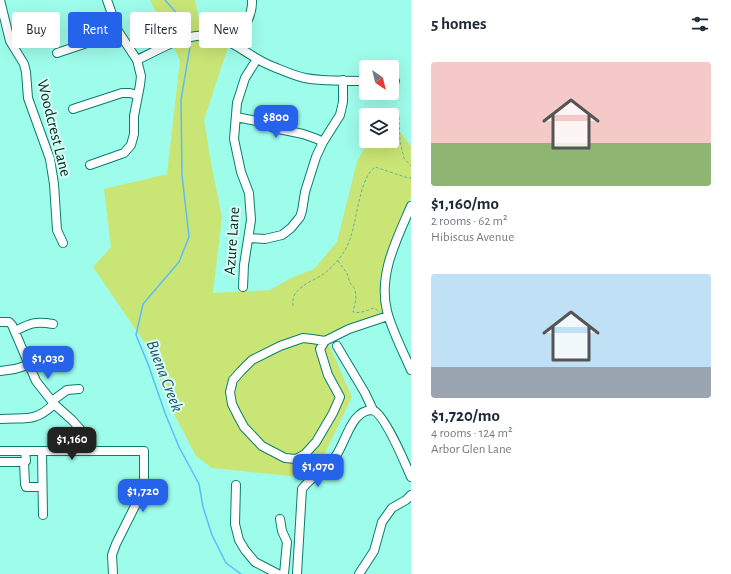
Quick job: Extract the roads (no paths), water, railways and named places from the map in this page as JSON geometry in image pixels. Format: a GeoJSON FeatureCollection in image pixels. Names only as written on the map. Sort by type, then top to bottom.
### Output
{"type":"FeatureCollection","features":[{"type":"Feature","properties":{"kind":"street","name":"Woodcrest Lane"},"geometry":{"type":"LineString","coordinates":[[0,0],[10,40],[24,64],[28,98],[50,159],[54,184],[56,230],[63,243]]}},
{"type":"Feature","properties":{"kind":"street"},"geometry":{"type":"LineString","coordinates":[[107,0],[111,12]]}},
{"type":"Feature","properties":{"kind":"street"},"geometry":{"type":"LineString","coordinates":[[252,0],[253,8],[252,12]]}},
{"type":"Feature","properties":{"kind":"street"},"geometry":{"type":"LineString","coordinates":[[137,60],[177,42],[199,36]]}},
{"type":"Feature","properties":{"kind":"street"},"geometry":{"type":"LineString","coordinates":[[90,165],[124,153],[131,145],[134,134],[134,116],[141,76],[137,60],[122,37]]}},
{"type":"Feature","properties":{"kind":"street"},"geometry":{"type":"LineString","coordinates":[[57,53],[72,48]]}},
{"type":"Feature","properties":{"kind":"street"},"geometry":{"type":"LineString","coordinates":[[240,48],[272,67],[305,78],[359,81]]}},
{"type":"Feature","properties":{"kind":"street","name":"Azure Lane"},"geometry":{"type":"LineString","coordinates":[[243,287],[244,265],[249,238],[250,220],[248,193],[234,139],[237,103],[245,78],[257,59]]}},
{"type":"Feature","properties":{"kind":"street"},"geometry":{"type":"LineString","coordinates":[[249,238],[265,239],[282,235],[291,228],[300,217],[305,192],[316,157],[323,142],[340,115],[343,102],[343,80]]}},
{"type":"Feature","properties":{"kind":"street"},"geometry":{"type":"LineString","coordinates":[[73,109],[122,93],[130,92],[137,95]]}},
{"type":"Feature","properties":{"kind":"street"},"geometry":{"type":"LineString","coordinates":[[236,117],[257,121],[274,128],[304,134],[323,142]]}},
{"type":"Feature","properties":{"kind":"street"},"geometry":{"type":"LineString","coordinates":[[411,206],[388,261],[384,291],[388,316],[411,370]]}},
{"type":"Feature","properties":{"kind":"street"},"geometry":{"type":"LineString","coordinates":[[328,339],[303,338],[280,346],[252,360],[233,380],[230,392],[232,404],[244,427],[262,446],[285,458],[296,459],[305,454],[316,442],[340,397],[328,375],[320,349],[328,339],[349,329],[388,316]]}},
{"type":"Feature","properties":{"kind":"street"},"geometry":{"type":"LineString","coordinates":[[0,322],[8,322],[12,325],[36,381],[53,402],[80,429],[85,437],[87,451]]}},
{"type":"Feature","properties":{"kind":"street"},"geometry":{"type":"LineString","coordinates":[[14,332],[39,322],[53,324]]}},
{"type":"Feature","properties":{"kind":"street"},"geometry":{"type":"LineString","coordinates":[[337,346],[365,393],[373,410],[376,411],[384,420],[411,477]]}},
{"type":"Feature","properties":{"kind":"street"},"geometry":{"type":"LineString","coordinates":[[0,371],[28,365]]}},
{"type":"Feature","properties":{"kind":"street"},"geometry":{"type":"LineString","coordinates":[[0,419],[35,417],[47,411],[53,402],[66,390],[79,389]]}},
{"type":"Feature","properties":{"kind":"street"},"geometry":{"type":"LineString","coordinates":[[297,574],[302,490],[336,456],[358,415],[366,410],[373,410]]}},
{"type":"Feature","properties":{"kind":"street"},"geometry":{"type":"LineString","coordinates":[[0,451],[144,451],[144,480],[142,492],[112,555],[114,574]]}},
{"type":"Feature","properties":{"kind":"street"},"geometry":{"type":"LineString","coordinates":[[25,451],[26,461],[24,462],[26,487],[42,487]]}},
{"type":"Feature","properties":{"kind":"street"},"geometry":{"type":"LineString","coordinates":[[42,451],[43,516]]}},
{"type":"Feature","properties":{"kind":"street"},"geometry":{"type":"LineString","coordinates":[[0,462],[24,462]]}},
{"type":"Feature","properties":{"kind":"street"},"geometry":{"type":"LineString","coordinates":[[236,484],[235,524],[240,540],[245,550],[255,562],[278,574]]}},
{"type":"Feature","properties":{"kind":"street"},"geometry":{"type":"LineString","coordinates":[[359,574],[374,551],[382,522],[392,508],[406,500],[411,495]]}},
{"type":"Feature","properties":{"kind":"street"},"geometry":{"type":"LineString","coordinates":[[401,503],[411,503]]}},
{"type":"Feature","properties":{"kind":"street"},"geometry":{"type":"LineString","coordinates":[[280,519],[282,531],[287,542],[284,574]]}},
{"type":"Feature","properties":{"kind":"waterway","name":"Buena Creek"},"geometry":{"type":"LineString","coordinates":[[165,0],[176,12]]}},
{"type":"Feature","properties":{"kind":"waterway","name":"Buena Creek"},"geometry":{"type":"LineString","coordinates":[[190,48],[181,100],[182,175],[189,237],[179,262],[143,304],[136,335],[179,447],[199,484],[203,507],[212,535],[226,563],[241,574]]}}]}
